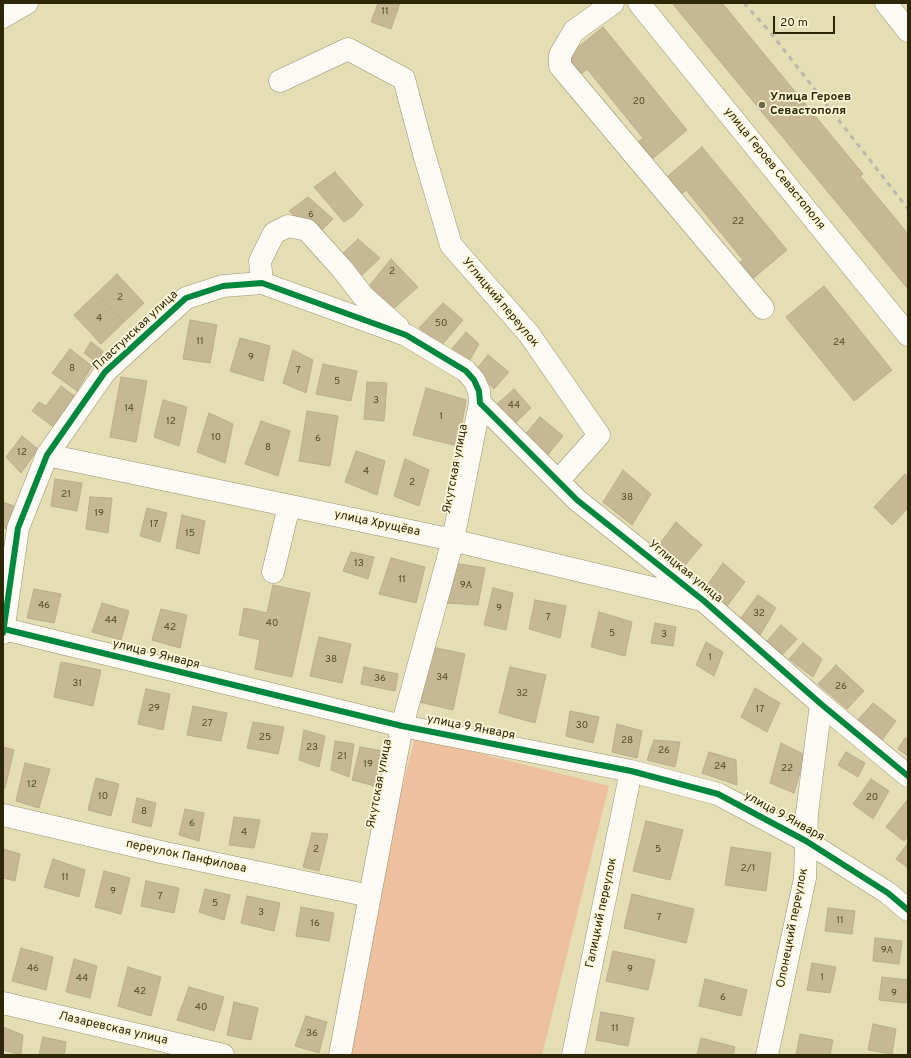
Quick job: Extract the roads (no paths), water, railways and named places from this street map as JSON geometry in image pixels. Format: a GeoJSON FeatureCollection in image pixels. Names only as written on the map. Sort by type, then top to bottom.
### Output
{"type":"FeatureCollection","features":[{"type":"Feature","properties":{"kind":"street"},"geometry":{"type":"LineString","coordinates":[[3,17],[27,3]]}},
{"type":"Feature","properties":{"kind":"street"},"geometry":{"type":"LineString","coordinates":[[613,3],[574,31],[560,55],[560,66],[763,308]]}},
{"type":"Feature","properties":{"kind":"street","name":"улица Героев Севастополя"},"geometry":{"type":"LineString","coordinates":[[639,3],[908,336]]}},
{"type":"Feature","properties":{"kind":"street"},"geometry":{"type":"LineString","coordinates":[[886,3],[908,31]]}},
{"type":"Feature","properties":{"kind":"street","name":"Углицкий переулок"},"geometry":{"type":"LineString","coordinates":[[280,81],[348,49],[404,79],[451,245],[529,334],[599,435],[558,481]]}},
{"type":"Feature","properties":{"kind":"street"},"geometry":{"type":"LineString","coordinates":[[262,283],[260,261],[274,233],[288,226],[307,230],[343,270],[363,296],[406,335]]}},
{"type":"Feature","properties":{"kind":"street","name":"Пластунская улица"},"geometry":{"type":"LineString","coordinates":[[4,631],[7,583],[18,528],[47,455],[105,372],[186,298],[223,286],[262,283],[406,335],[466,371],[474,380],[479,391],[480,403]]}},
{"type":"Feature","properties":{"kind":"street","name":"Углицкая улица"},"geometry":{"type":"LineString","coordinates":[[480,403],[577,500],[704,601],[821,704],[908,776]]}},
{"type":"Feature","properties":{"kind":"street","name":"Якутская улица"},"geometry":{"type":"LineString","coordinates":[[340,1055],[402,726],[453,540],[480,403]]}},
{"type":"Feature","properties":{"kind":"street","name":"улица Хрущёва"},"geometry":{"type":"LineString","coordinates":[[47,455],[453,540],[704,601]]}},
{"type":"Feature","properties":{"kind":"street"},"geometry":{"type":"LineString","coordinates":[[273,572],[289,506]]}},
{"type":"Feature","properties":{"kind":"street","name":"улица 9 Января"},"geometry":{"type":"LineString","coordinates":[[4,631],[402,726],[631,771],[718,794],[806,841],[888,893],[908,910]]}},
{"type":"Feature","properties":{"kind":"street","name":"Олонецкий переулок"},"geometry":{"type":"LineString","coordinates":[[768,1055],[805,878],[807,813],[821,704]]}},
{"type":"Feature","properties":{"kind":"street","name":"Галицкий переулок"},"geometry":{"type":"LineString","coordinates":[[573,1055],[631,771]]}},
{"type":"Feature","properties":{"kind":"street","name":"переулок Панфилова"},"geometry":{"type":"LineString","coordinates":[[3,815],[161,852],[370,896]]}},
{"type":"Feature","properties":{"kind":"street","name":"Лазаревская улица"},"geometry":{"type":"LineString","coordinates":[[3,1004],[223,1055]]}},
{"type":"Feature","properties":{"kind":"railway"},"geometry":{"type":"LineString","coordinates":[[744,3],[770,32],[908,209]]}},
{"type":"Feature","properties":{"kind":"place","name":"Улица Героев Севастополя"},"geometry":{"type":"Point","coordinates":[762,105]}}]}
